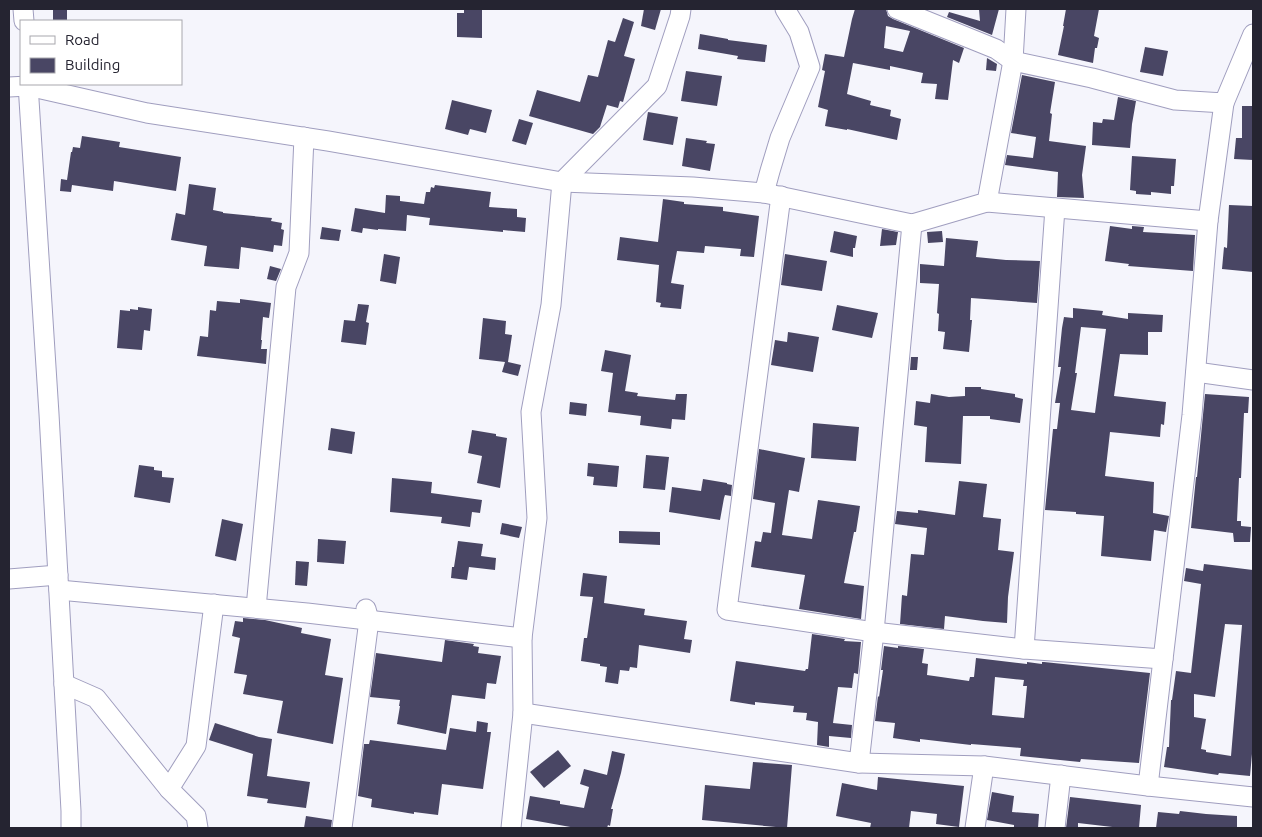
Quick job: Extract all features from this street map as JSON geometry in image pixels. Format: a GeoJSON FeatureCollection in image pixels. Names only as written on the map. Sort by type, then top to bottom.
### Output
{"type":"FeatureCollection","features":[{"type":"Feature","properties":{"kind":"street"},"geometry":{"type":"LineString","coordinates":[[510,828],[523,713],[522,638],[536,518],[530,412],[551,305],[562,182],[657,86],[681,9]]}},
{"type":"Feature","properties":{"kind":"street"},"geometry":{"type":"LineString","coordinates":[[785,9],[799,32],[810,67],[780,138],[770,171],[772,194],[727,610],[874,632],[1024,650],[1163,659]]}},
{"type":"Feature","properties":{"kind":"street"},"geometry":{"type":"LineString","coordinates":[[897,9],[996,49],[1013,61],[1092,78],[1175,100],[1224,103]]}},
{"type":"Feature","properties":{"kind":"street"},"geometry":{"type":"LineString","coordinates":[[987,202],[1013,61],[1016,9]]}},
{"type":"Feature","properties":{"kind":"street"},"geometry":{"type":"LineString","coordinates":[[1148,786],[1192,415],[1208,221],[1224,103],[1253,34]]}},
{"type":"Feature","properties":{"kind":"street"},"geometry":{"type":"LineString","coordinates":[[9,87],[28,85],[147,113],[304,137],[562,182],[693,187],[772,194],[912,224],[987,202],[1208,221]]}},
{"type":"Feature","properties":{"kind":"street"},"geometry":{"type":"LineString","coordinates":[[28,85],[71,828]]}},
{"type":"Feature","properties":{"kind":"street"},"geometry":{"type":"LineString","coordinates":[[256,608],[286,287],[299,253],[304,137]]}},
{"type":"Feature","properties":{"kind":"street"},"geometry":{"type":"LineString","coordinates":[[1024,650],[1055,208]]}},
{"type":"Feature","properties":{"kind":"street"},"geometry":{"type":"LineString","coordinates":[[859,763],[874,632],[912,224]]}},
{"type":"Feature","properties":{"kind":"street"},"geometry":{"type":"LineString","coordinates":[[1196,372],[1253,380]]}},
{"type":"Feature","properties":{"kind":"street"},"geometry":{"type":"LineString","coordinates":[[9,579],[58,583],[214,604],[368,614],[522,638]]}},
{"type":"Feature","properties":{"kind":"street"},"geometry":{"type":"LineString","coordinates":[[169,789],[196,746],[214,604]]}},
{"type":"Feature","properties":{"kind":"street"},"geometry":{"type":"LineString","coordinates":[[342,828],[368,614]]}},
{"type":"Feature","properties":{"kind":"street"},"geometry":{"type":"LineString","coordinates":[[64,684],[96,698],[169,789],[196,816],[198,828]]}},
{"type":"Feature","properties":{"kind":"street"},"geometry":{"type":"LineString","coordinates":[[523,713],[859,763],[984,766],[1253,797]]}},
{"type":"Feature","properties":{"kind":"street"},"geometry":{"type":"LineString","coordinates":[[975,828],[984,766]]}},
{"type":"Feature","properties":{"kind":"street"},"geometry":{"type":"LineString","coordinates":[[1055,828],[1061,775]]}},
{"type":"Feature","properties":{"kind":"building"},"geometry":{"type":"Polygon","coordinates":[[[464,9],[482,9],[482,38],[457,37],[457,13],[464,13],[464,9]]]}},
{"type":"Feature","properties":{"kind":"building"},"geometry":{"type":"Polygon","coordinates":[[[644,9],[661,9],[655,30],[641,26],[644,9]]]}},
{"type":"Feature","properties":{"kind":"building"},"geometry":{"type":"Polygon","coordinates":[[[855,9],[886,9],[888,16],[893,19],[964,48],[959,63],[953,60],[948,100],[935,99],[937,84],[921,83],[923,73],[890,66],[890,70],[853,63],[847,94],[871,101],[870,105],[891,110],[890,116],[901,119],[897,140],[825,126],[828,110],[818,107],[825,71],[822,70],[825,54],[844,57],[855,9]],[[886,26],[884,48],[903,52],[910,31],[886,26]]]}},
{"type":"Feature","properties":{"kind":"building"},"geometry":{"type":"Polygon","coordinates":[[[979,9],[999,9],[992,35],[947,17],[949,12],[980,21],[979,9]]]}},
{"type":"Feature","properties":{"kind":"building"},"geometry":{"type":"Polygon","coordinates":[[[1066,9],[1099,9],[1094,36],[1099,38],[1097,48],[1095,48],[1093,63],[1058,55],[1066,9]]]}},
{"type":"Feature","properties":{"kind":"building"},"geometry":{"type":"Polygon","coordinates":[[[53,10],[67,10],[67,20],[53,20],[53,10]]]}},
{"type":"Feature","properties":{"kind":"building"},"geometry":{"type":"Polygon","coordinates":[[[623,18],[634,22],[624,56],[635,59],[623,102],[620,101],[618,108],[607,105],[600,127],[593,134],[529,116],[537,90],[580,102],[588,75],[598,77],[608,40],[615,42],[623,18]]]}},
{"type":"Feature","properties":{"kind":"building"},"geometry":{"type":"Polygon","coordinates":[[[700,34],[767,45],[765,62],[737,59],[738,56],[698,49],[700,34]]]}},
{"type":"Feature","properties":{"kind":"building"},"geometry":{"type":"Polygon","coordinates":[[[1145,47],[1168,51],[1163,76],[1140,72],[1145,47]]]}},
{"type":"Feature","properties":{"kind":"building"},"geometry":{"type":"Polygon","coordinates":[[[987,58],[997,64],[996,71],[986,70],[987,58]]]}},
{"type":"Feature","properties":{"kind":"building"},"geometry":{"type":"Polygon","coordinates":[[[686,71],[722,76],[717,106],[681,101],[686,71]]]}},
{"type":"Feature","properties":{"kind":"building"},"geometry":{"type":"Polygon","coordinates":[[[1022,75],[1055,82],[1050,113],[1052,114],[1049,141],[1086,146],[1082,175],[1084,198],[1057,197],[1058,172],[1005,165],[1007,155],[1033,158],[1036,137],[1011,133],[1022,75]]]}},
{"type":"Feature","properties":{"kind":"building"},"geometry":{"type":"Polygon","coordinates":[[[1118,97],[1136,101],[1130,148],[1092,145],[1093,122],[1102,123],[1103,119],[1114,120],[1118,97]]]}},
{"type":"Feature","properties":{"kind":"building"},"geometry":{"type":"Polygon","coordinates":[[[452,100],[492,110],[486,133],[470,129],[468,135],[445,129],[452,100]]]}},
{"type":"Feature","properties":{"kind":"building"},"geometry":{"type":"Polygon","coordinates":[[[1242,106],[1253,106],[1253,160],[1234,159],[1236,138],[1242,138],[1242,106]]]}},
{"type":"Feature","properties":{"kind":"building"},"geometry":{"type":"Polygon","coordinates":[[[648,112],[678,117],[673,145],[643,140],[648,112]]]}},
{"type":"Feature","properties":{"kind":"building"},"geometry":{"type":"Polygon","coordinates":[[[519,119],[533,123],[526,145],[512,141],[519,119]]]}},
{"type":"Feature","properties":{"kind":"building"},"geometry":{"type":"Polygon","coordinates":[[[82,136],[120,142],[119,147],[181,157],[176,191],[114,181],[113,191],[72,185],[71,192],[60,191],[61,179],[67,180],[73,147],[80,148],[82,136]]]}},
{"type":"Feature","properties":{"kind":"building"},"geometry":{"type":"Polygon","coordinates":[[[686,138],[715,144],[710,171],[682,166],[686,138]]]}},
{"type":"Feature","properties":{"kind":"building"},"geometry":{"type":"Polygon","coordinates":[[[1132,156],[1176,159],[1174,186],[1171,186],[1171,194],[1151,192],[1151,195],[1136,194],[1136,191],[1130,190],[1132,156]]]}},
{"type":"Feature","properties":{"kind":"building"},"geometry":{"type":"Polygon","coordinates":[[[189,184],[216,188],[213,210],[223,213],[272,218],[271,221],[282,223],[281,229],[284,230],[282,246],[274,245],[273,252],[241,247],[239,269],[204,266],[207,246],[171,240],[176,213],[185,215],[189,184]]]}},
{"type":"Feature","properties":{"kind":"building"},"geometry":{"type":"Polygon","coordinates":[[[435,185],[491,192],[489,207],[517,209],[517,217],[526,218],[525,232],[503,230],[503,232],[429,225],[430,218],[407,215],[406,231],[363,228],[362,233],[351,231],[355,208],[385,213],[386,195],[400,196],[400,201],[424,204],[426,192],[430,192],[431,187],[434,188],[435,185]]]}},
{"type":"Feature","properties":{"kind":"building"},"geometry":{"type":"Polygon","coordinates":[[[663,199],[684,202],[684,204],[723,207],[723,211],[759,216],[754,257],[740,256],[741,249],[718,247],[705,246],[704,253],[677,251],[671,283],[684,285],[681,309],[660,307],[661,303],[656,302],[659,265],[617,260],[620,237],[658,242],[663,199]]]}},
{"type":"Feature","properties":{"kind":"building"},"geometry":{"type":"Polygon","coordinates":[[[1229,205],[1253,206],[1253,272],[1222,269],[1224,247],[1227,248],[1229,205]]]}},
{"type":"Feature","properties":{"kind":"building"},"geometry":{"type":"Polygon","coordinates":[[[1110,226],[1132,229],[1132,226],[1144,227],[1143,232],[1195,235],[1193,271],[1128,266],[1129,264],[1105,261],[1110,226]]]}},
{"type":"Feature","properties":{"kind":"building"},"geometry":{"type":"Polygon","coordinates":[[[322,227],[341,230],[339,241],[320,239],[322,227]]]}},
{"type":"Feature","properties":{"kind":"building"},"geometry":{"type":"Polygon","coordinates":[[[882,229],[898,232],[896,245],[880,246],[882,229]]]}},
{"type":"Feature","properties":{"kind":"building"},"geometry":{"type":"Polygon","coordinates":[[[834,231],[857,236],[855,248],[853,248],[853,257],[830,252],[834,231]]]}},
{"type":"Feature","properties":{"kind":"building"},"geometry":{"type":"Polygon","coordinates":[[[942,231],[943,242],[928,243],[927,232],[942,231]]]}},
{"type":"Feature","properties":{"kind":"building"},"geometry":{"type":"Polygon","coordinates":[[[946,238],[978,241],[976,257],[1040,261],[1037,303],[971,298],[970,320],[972,320],[969,352],[943,349],[945,332],[938,331],[939,284],[920,283],[920,264],[944,266],[946,238]]]}},
{"type":"Feature","properties":{"kind":"building"},"geometry":{"type":"Polygon","coordinates":[[[384,254],[400,257],[396,284],[380,281],[384,254]]]}},
{"type":"Feature","properties":{"kind":"building"},"geometry":{"type":"Polygon","coordinates":[[[785,254],[827,261],[822,291],[781,285],[785,254]]]}},
{"type":"Feature","properties":{"kind":"building"},"geometry":{"type":"Polygon","coordinates":[[[270,266],[281,269],[276,281],[267,279],[270,266]]]}},
{"type":"Feature","properties":{"kind":"building"},"geometry":{"type":"Polygon","coordinates":[[[240,299],[271,303],[269,318],[263,317],[261,340],[261,349],[267,349],[266,364],[197,356],[200,336],[208,337],[210,310],[216,311],[217,301],[240,303],[240,299]]]}},
{"type":"Feature","properties":{"kind":"building"},"geometry":{"type":"Polygon","coordinates":[[[358,304],[369,305],[366,322],[369,323],[366,345],[341,342],[344,320],[355,321],[358,304]]]}},
{"type":"Feature","properties":{"kind":"building"},"geometry":{"type":"Polygon","coordinates":[[[837,305],[878,313],[872,338],[832,330],[837,305]]]}},
{"type":"Feature","properties":{"kind":"building"},"geometry":{"type":"Polygon","coordinates":[[[138,307],[152,309],[150,331],[144,330],[142,350],[117,348],[120,310],[138,310],[138,307]]]}},
{"type":"Feature","properties":{"kind":"building"},"geometry":{"type":"Polygon","coordinates":[[[1073,308],[1103,311],[1102,315],[1128,319],[1128,313],[1163,315],[1162,332],[1148,332],[1148,355],[1120,354],[1114,396],[1166,402],[1164,425],[1161,424],[1160,437],[1110,432],[1105,476],[1154,482],[1153,513],[1169,516],[1166,532],[1154,530],[1151,561],[1101,556],[1104,516],[1045,510],[1053,429],[1057,429],[1060,403],[1055,403],[1061,367],[1058,367],[1062,328],[1064,317],[1073,318],[1073,308]],[[1081,327],[1075,373],[1077,373],[1071,410],[1095,413],[1106,329],[1081,327]]]}},
{"type":"Feature","properties":{"kind":"building"},"geometry":{"type":"Polygon","coordinates":[[[483,318],[506,321],[505,334],[512,335],[508,362],[521,365],[518,376],[502,372],[505,362],[479,359],[483,318]]]}},
{"type":"Feature","properties":{"kind":"building"},"geometry":{"type":"Polygon","coordinates":[[[788,332],[819,337],[813,372],[771,365],[775,340],[787,342],[788,332]]]}},
{"type":"Feature","properties":{"kind":"building"},"geometry":{"type":"Polygon","coordinates":[[[605,350],[631,355],[625,391],[638,393],[637,396],[675,400],[676,394],[687,394],[685,420],[672,419],[671,429],[640,425],[641,416],[608,412],[613,373],[601,371],[605,350]]]}},
{"type":"Feature","properties":{"kind":"building"},"geometry":{"type":"Polygon","coordinates":[[[911,357],[918,357],[917,370],[910,370],[911,357]]]}},
{"type":"Feature","properties":{"kind":"building"},"geometry":{"type":"Polygon","coordinates":[[[965,387],[981,387],[981,389],[1015,394],[1015,397],[1023,399],[1020,423],[990,419],[990,416],[963,416],[961,464],[925,462],[927,427],[914,425],[916,401],[930,403],[931,394],[949,397],[965,396],[965,387]]]}},
{"type":"Feature","properties":{"kind":"building"},"geometry":{"type":"Polygon","coordinates":[[[1205,394],[1249,397],[1248,413],[1244,413],[1237,521],[1241,521],[1241,526],[1251,527],[1250,542],[1234,542],[1233,533],[1191,528],[1205,394]]]}},
{"type":"Feature","properties":{"kind":"building"},"geometry":{"type":"Polygon","coordinates":[[[570,402],[587,404],[586,416],[569,414],[570,402]]]}},
{"type":"Feature","properties":{"kind":"building"},"geometry":{"type":"Polygon","coordinates":[[[813,423],[859,427],[856,461],[811,458],[813,423]]]}},
{"type":"Feature","properties":{"kind":"building"},"geometry":{"type":"Polygon","coordinates":[[[331,428],[355,432],[352,454],[328,450],[331,428]]]}},
{"type":"Feature","properties":{"kind":"building"},"geometry":{"type":"Polygon","coordinates":[[[472,430],[507,438],[500,488],[477,483],[482,456],[468,453],[472,430]]]}},
{"type":"Feature","properties":{"kind":"building"},"geometry":{"type":"Polygon","coordinates":[[[759,449],[805,458],[799,492],[789,490],[782,535],[812,539],[818,500],[860,506],[844,583],[864,586],[861,619],[799,609],[805,575],[751,567],[755,541],[761,542],[763,532],[771,533],[775,503],[753,499],[759,449]]]}},
{"type":"Feature","properties":{"kind":"building"},"geometry":{"type":"Polygon","coordinates":[[[646,455],[669,457],[665,490],[643,488],[646,455]]]}},
{"type":"Feature","properties":{"kind":"building"},"geometry":{"type":"Polygon","coordinates":[[[588,463],[619,466],[617,487],[593,485],[594,477],[587,476],[588,463]]]}},
{"type":"Feature","properties":{"kind":"building"},"geometry":{"type":"Polygon","coordinates":[[[139,465],[154,467],[154,470],[162,471],[162,477],[174,478],[170,503],[134,497],[139,465]]]}},
{"type":"Feature","properties":{"kind":"building"},"geometry":{"type":"Polygon","coordinates":[[[392,478],[432,482],[431,493],[482,500],[480,513],[472,512],[470,527],[441,523],[442,517],[390,512],[392,478]]]}},
{"type":"Feature","properties":{"kind":"building"},"geometry":{"type":"Polygon","coordinates":[[[703,479],[732,485],[731,496],[725,495],[720,520],[669,512],[672,487],[701,491],[703,479]]]}},
{"type":"Feature","properties":{"kind":"building"},"geometry":{"type":"Polygon","coordinates":[[[959,481],[987,484],[983,517],[1001,519],[998,550],[1014,552],[1008,597],[1007,623],[945,616],[944,629],[900,624],[902,595],[907,596],[911,554],[924,555],[927,528],[895,524],[897,511],[918,513],[918,510],[955,515],[959,481]]]}},
{"type":"Feature","properties":{"kind":"building"},"geometry":{"type":"Polygon","coordinates":[[[222,519],[243,524],[236,561],[215,556],[222,519]]]}},
{"type":"Feature","properties":{"kind":"building"},"geometry":{"type":"Polygon","coordinates":[[[502,523],[522,527],[519,538],[500,534],[502,523]]]}},
{"type":"Feature","properties":{"kind":"building"},"geometry":{"type":"Polygon","coordinates":[[[619,531],[660,532],[660,545],[619,543],[619,531]]]}},
{"type":"Feature","properties":{"kind":"building"},"geometry":{"type":"Polygon","coordinates":[[[318,539],[346,541],[344,564],[317,562],[318,539]]]}},
{"type":"Feature","properties":{"kind":"building"},"geometry":{"type":"Polygon","coordinates":[[[458,541],[483,544],[481,556],[496,558],[495,570],[469,567],[467,580],[451,578],[458,541]]]}},
{"type":"Feature","properties":{"kind":"building"},"geometry":{"type":"Polygon","coordinates":[[[296,561],[309,562],[307,586],[295,585],[296,561]]]}},
{"type":"Feature","properties":{"kind":"building"},"geometry":{"type":"Polygon","coordinates":[[[1204,564],[1253,570],[1253,743],[1250,776],[1219,773],[1218,775],[1164,767],[1167,747],[1169,747],[1171,700],[1176,671],[1191,673],[1201,584],[1184,581],[1186,568],[1203,571],[1204,564]],[[1225,624],[1215,697],[1194,694],[1194,717],[1206,719],[1201,749],[1206,750],[1206,752],[1231,756],[1242,625],[1225,624]]]}},
{"type":"Feature","properties":{"kind":"building"},"geometry":{"type":"Polygon","coordinates":[[[583,573],[607,576],[604,603],[645,609],[644,615],[687,621],[684,639],[692,640],[690,653],[639,645],[637,668],[630,667],[629,671],[620,670],[618,684],[605,682],[607,667],[581,661],[584,638],[587,638],[593,597],[580,596],[583,573]]]}},
{"type":"Feature","properties":{"kind":"building"},"geometry":{"type":"Polygon","coordinates":[[[243,618],[265,620],[302,628],[301,633],[331,639],[325,675],[343,678],[333,744],[277,733],[283,701],[243,694],[247,675],[234,673],[240,638],[232,636],[235,621],[243,622],[243,618]]]}},
{"type":"Feature","properties":{"kind":"building"},"geometry":{"type":"Polygon","coordinates":[[[812,634],[845,639],[844,641],[861,642],[858,674],[854,673],[852,688],[838,687],[833,723],[852,725],[851,738],[829,736],[829,747],[817,745],[818,722],[806,720],[807,713],[793,712],[794,706],[755,702],[755,705],[730,701],[736,661],[805,671],[808,669],[812,634]]]}},
{"type":"Feature","properties":{"kind":"building"},"geometry":{"type":"Polygon","coordinates":[[[445,640],[474,644],[473,646],[479,647],[478,653],[501,656],[496,684],[487,683],[485,699],[452,695],[446,734],[397,724],[400,700],[370,697],[376,653],[442,662],[445,640]]]}},
{"type":"Feature","properties":{"kind":"building"},"geometry":{"type":"Polygon","coordinates":[[[884,646],[898,648],[898,646],[924,649],[922,663],[928,664],[927,675],[969,681],[970,677],[974,677],[976,658],[1027,664],[1027,662],[1042,664],[1044,662],[1150,673],[1139,763],[1081,759],[1080,762],[1020,756],[1021,748],[920,739],[920,742],[893,738],[895,723],[875,721],[883,670],[881,670],[884,646]],[[995,677],[992,715],[1024,718],[1027,686],[1023,686],[1024,680],[995,677]]]}},
{"type":"Feature","properties":{"kind":"building"},"geometry":{"type":"Polygon","coordinates":[[[477,721],[488,723],[487,732],[491,732],[483,789],[442,784],[438,815],[414,812],[414,814],[371,807],[372,799],[358,796],[364,744],[369,744],[370,740],[446,750],[450,728],[476,732],[477,721]]]}},
{"type":"Feature","properties":{"kind":"building"},"geometry":{"type":"Polygon","coordinates":[[[215,723],[259,737],[272,739],[267,776],[310,782],[306,808],[267,803],[268,799],[247,796],[253,754],[209,740],[215,723]]]}},
{"type":"Feature","properties":{"kind":"building"},"geometry":{"type":"Polygon","coordinates":[[[558,750],[571,766],[544,788],[530,772],[558,750]]]}},
{"type":"Feature","properties":{"kind":"building"},"geometry":{"type":"Polygon","coordinates":[[[612,751],[625,754],[611,809],[613,809],[610,826],[608,825],[607,828],[576,828],[526,819],[530,796],[560,801],[560,804],[584,808],[589,787],[580,784],[584,769],[607,775],[612,751]]]}},
{"type":"Feature","properties":{"kind":"building"},"geometry":{"type":"Polygon","coordinates":[[[753,762],[792,765],[787,828],[702,820],[705,785],[750,789],[753,762]]]}},
{"type":"Feature","properties":{"kind":"building"},"geometry":{"type":"Polygon","coordinates":[[[878,777],[964,786],[959,827],[936,824],[937,814],[911,811],[909,828],[870,828],[871,823],[836,816],[842,783],[877,790],[878,777]]]}},
{"type":"Feature","properties":{"kind":"building"},"geometry":{"type":"Polygon","coordinates":[[[992,792],[1014,796],[1012,812],[1039,814],[1038,828],[1014,828],[1014,825],[987,820],[992,792]]]}},
{"type":"Feature","properties":{"kind":"building"},"geometry":{"type":"Polygon","coordinates":[[[1070,797],[1141,805],[1139,828],[1078,823],[1078,828],[1066,828],[1070,797]]]}},
{"type":"Feature","properties":{"kind":"building"},"geometry":{"type":"Polygon","coordinates":[[[1180,811],[1237,816],[1237,828],[1156,828],[1158,812],[1179,814],[1180,811]]]}},
{"type":"Feature","properties":{"kind":"building"},"geometry":{"type":"Polygon","coordinates":[[[306,816],[332,820],[331,828],[304,828],[306,816]]]}}]}
